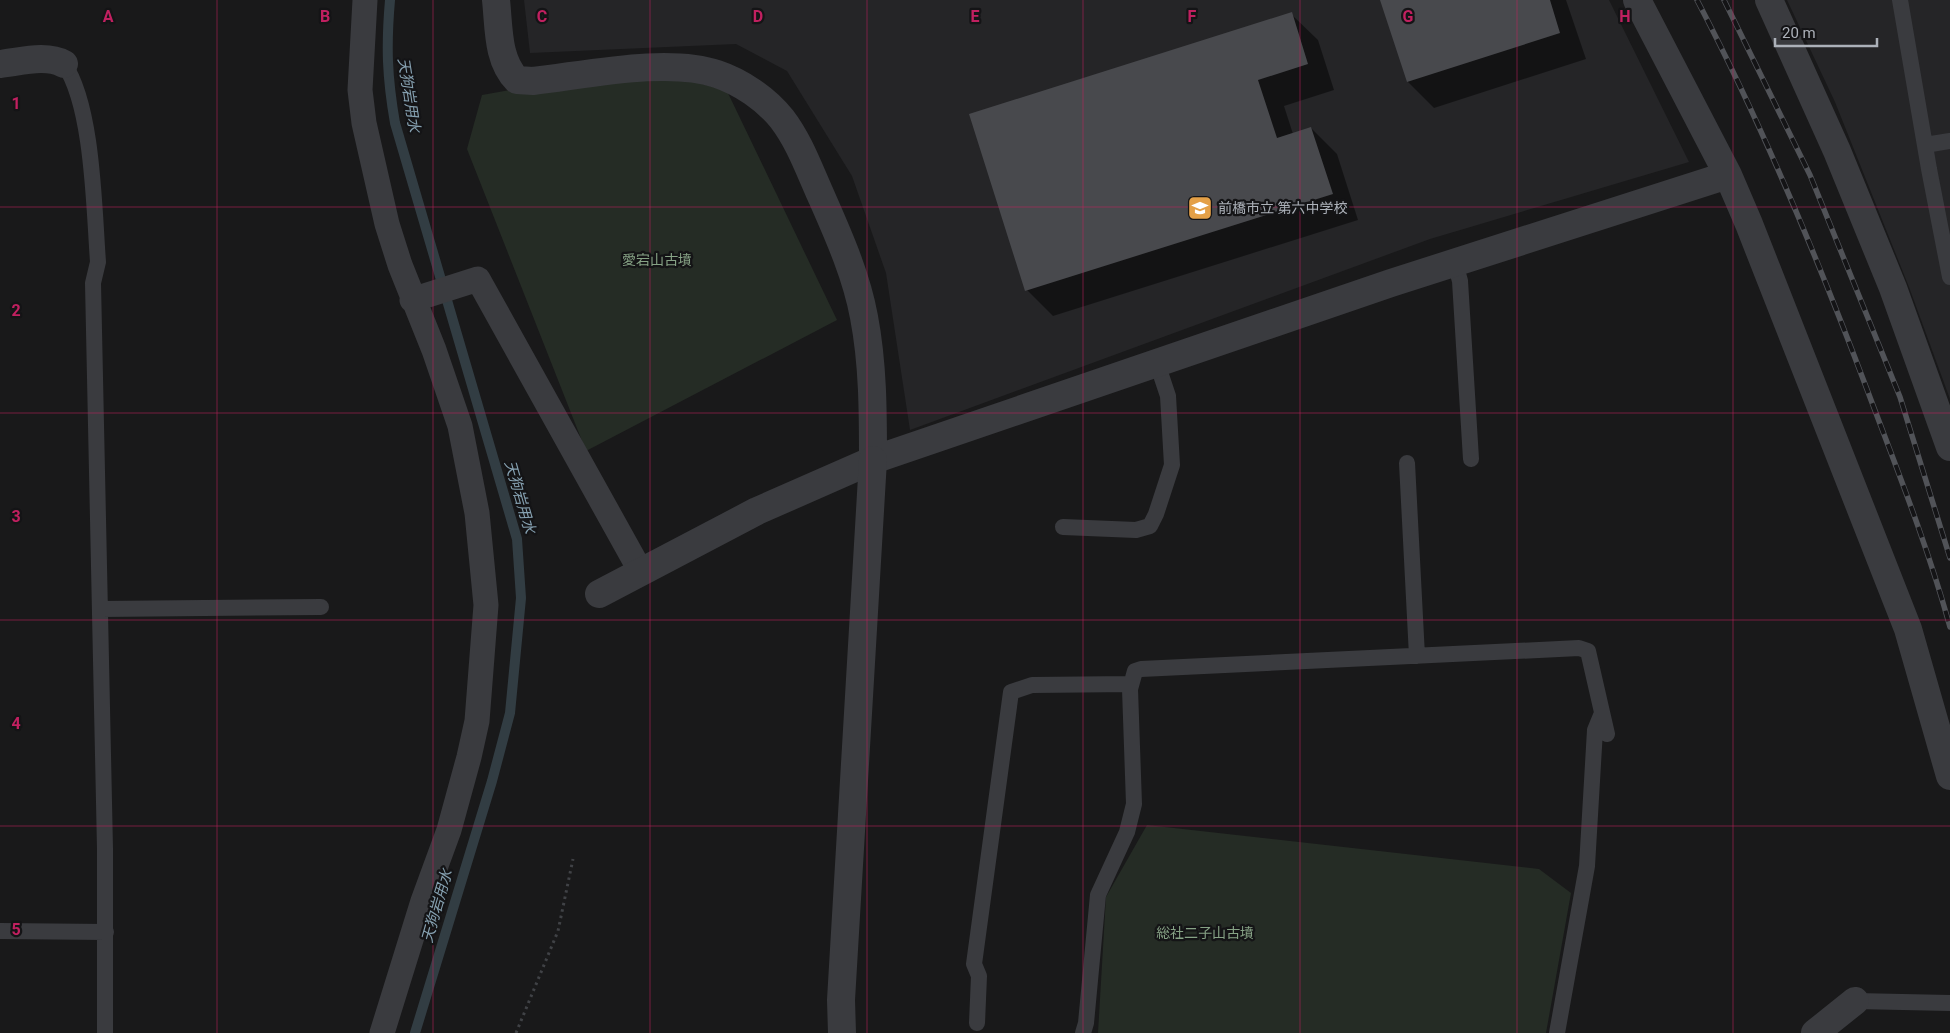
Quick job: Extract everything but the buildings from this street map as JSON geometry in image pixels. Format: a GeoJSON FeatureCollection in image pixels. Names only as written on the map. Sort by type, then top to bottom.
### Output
{"type":"FeatureCollection","features":[{"type":"Feature","properties":{"kind":"street"},"geometry":{"type":"LineString","coordinates":[[365,0],[360,90],[364,123],[387,224],[412,300],[434,350],[460,426],[477,513],[486,606],[477,721],[469,757],[450,830],[423,901],[382,1033]]}},
{"type":"Feature","properties":{"kind":"street"},"geometry":{"type":"LineString","coordinates":[[496,0],[504,62],[508,71],[517,80],[533,81],[658,67],[698,69],[718,74],[741,85],[762,99],[780,117],[796,138],[836,229],[858,292],[870,357],[873,402],[873,460],[841,1000],[842,1033]]}},
{"type":"Feature","properties":{"kind":"street"},"geometry":{"type":"LineString","coordinates":[[1637,0],[1728,175],[1841,454],[1908,629],[1950,776]]}},
{"type":"Feature","properties":{"kind":"street"},"geometry":{"type":"LineString","coordinates":[[1769,0],[1837,151],[1889,279],[1950,447]]}},
{"type":"Feature","properties":{"kind":"street"},"geometry":{"type":"LineString","coordinates":[[0,64],[45,59],[56,59],[64,64]]}},
{"type":"Feature","properties":{"kind":"street"},"geometry":{"type":"LineString","coordinates":[[599,594],[757,511],[873,460],[1455,263],[1728,175]]}},
{"type":"Feature","properties":{"kind":"street"},"geometry":{"type":"LineString","coordinates":[[412,300],[478,279],[641,572]]}},
{"type":"Feature","properties":{"kind":"street"},"geometry":{"type":"LineString","coordinates":[[1815,1033],[1855,1001]]}},
{"type":"Feature","properties":{"kind":"lane"},"geometry":{"type":"LineString","coordinates":[[1900,0],[1924,145],[1950,277]]}},
{"type":"Feature","properties":{"kind":"lane"},"geometry":{"type":"LineString","coordinates":[[64,64],[78,88],[84,120],[98,262],[93,283],[101,609],[106,932],[105,1033]]}},
{"type":"Feature","properties":{"kind":"lane"},"geometry":{"type":"LineString","coordinates":[[1924,145],[1950,140]]}},
{"type":"Feature","properties":{"kind":"lane"},"geometry":{"type":"LineString","coordinates":[[1455,263],[1460,281],[1471,459]]}},
{"type":"Feature","properties":{"kind":"lane"},"geometry":{"type":"LineString","coordinates":[[1063,527],[1136,530],[1150,526],[1156,514],[1172,465],[1168,396],[1157,363]]}},
{"type":"Feature","properties":{"kind":"lane"},"geometry":{"type":"LineString","coordinates":[[1407,463],[1417,656]]}},
{"type":"Feature","properties":{"kind":"lane"},"geometry":{"type":"LineString","coordinates":[[101,609],[321,607]]}},
{"type":"Feature","properties":{"kind":"lane"},"geometry":{"type":"LineString","coordinates":[[1083,1033],[1086,1023],[1098,895],[1127,832],[1134,804],[1131,684],[1134,672],[1141,669],[1579,648],[1588,651],[1607,734]]}},
{"type":"Feature","properties":{"kind":"lane"},"geometry":{"type":"LineString","coordinates":[[977,1023],[979,976],[974,964],[1011,692],[1032,685],[1131,684]]}},
{"type":"Feature","properties":{"kind":"lane"},"geometry":{"type":"LineString","coordinates":[[1557,1033],[1587,866],[1595,730],[1602,713]]}},
{"type":"Feature","properties":{"kind":"lane"},"geometry":{"type":"LineString","coordinates":[[0,930],[106,932]]}},
{"type":"Feature","properties":{"kind":"lane"},"geometry":{"type":"LineString","coordinates":[[1855,1001],[1950,1003]]}},
{"type":"Feature","properties":{"kind":"path"},"geometry":{"type":"LineString","coordinates":[[516,1033],[558,931],[574,859]]}},
{"type":"Feature","properties":{"kind":"shaded area","name":"前橋市立 第六中学校"},"geometry":{"type":"Polygon","coordinates":[[[524,0],[1609,0],[1689,162],[1430,239],[910,430],[886,273],[852,176],[787,71],[736,44],[530,53],[524,0]]]}},
{"type":"Feature","properties":{"kind":"shaded area"},"geometry":{"type":"Polygon","coordinates":[[[1787,0],[1950,0],[1950,399],[1909,287],[1835,102],[1787,0]]]}},
{"type":"Feature","properties":{"kind":"green space","name":"愛宕山古墳"},"geometry":{"type":"Polygon","coordinates":[[[668,74],[727,91],[837,320],[586,451],[467,149],[482,95],[516,89],[668,74]]]}},
{"type":"Feature","properties":{"kind":"green space","name":"総社二子山古墳"},"geometry":{"type":"Polygon","coordinates":[[[1147,825],[1539,869],[1571,893],[1546,1033],[1098,1033],[1106,897],[1147,825]]]}},
{"type":"Feature","properties":{"kind":"waterway","name":"天狗岩用水"},"geometry":{"type":"LineString","coordinates":[[390,0],[388,62],[395,123],[517,539],[521,598],[510,713],[492,781],[415,1033]]}},
{"type":"Feature","properties":{"kind":"railway"},"geometry":{"type":"LineString","coordinates":[[1697,0],[1767,144],[1829,292],[1912,508],[1950,627]]}},
{"type":"Feature","properties":{"kind":"railway"},"geometry":{"type":"LineString","coordinates":[[1724,0],[1810,175],[1900,397],[1950,558]]}},
{"type":"Feature","properties":{"kind":"place","name":"前橋市立 第六中学校"},"geometry":{"type":"Point","coordinates":[1200,208]}}]}
